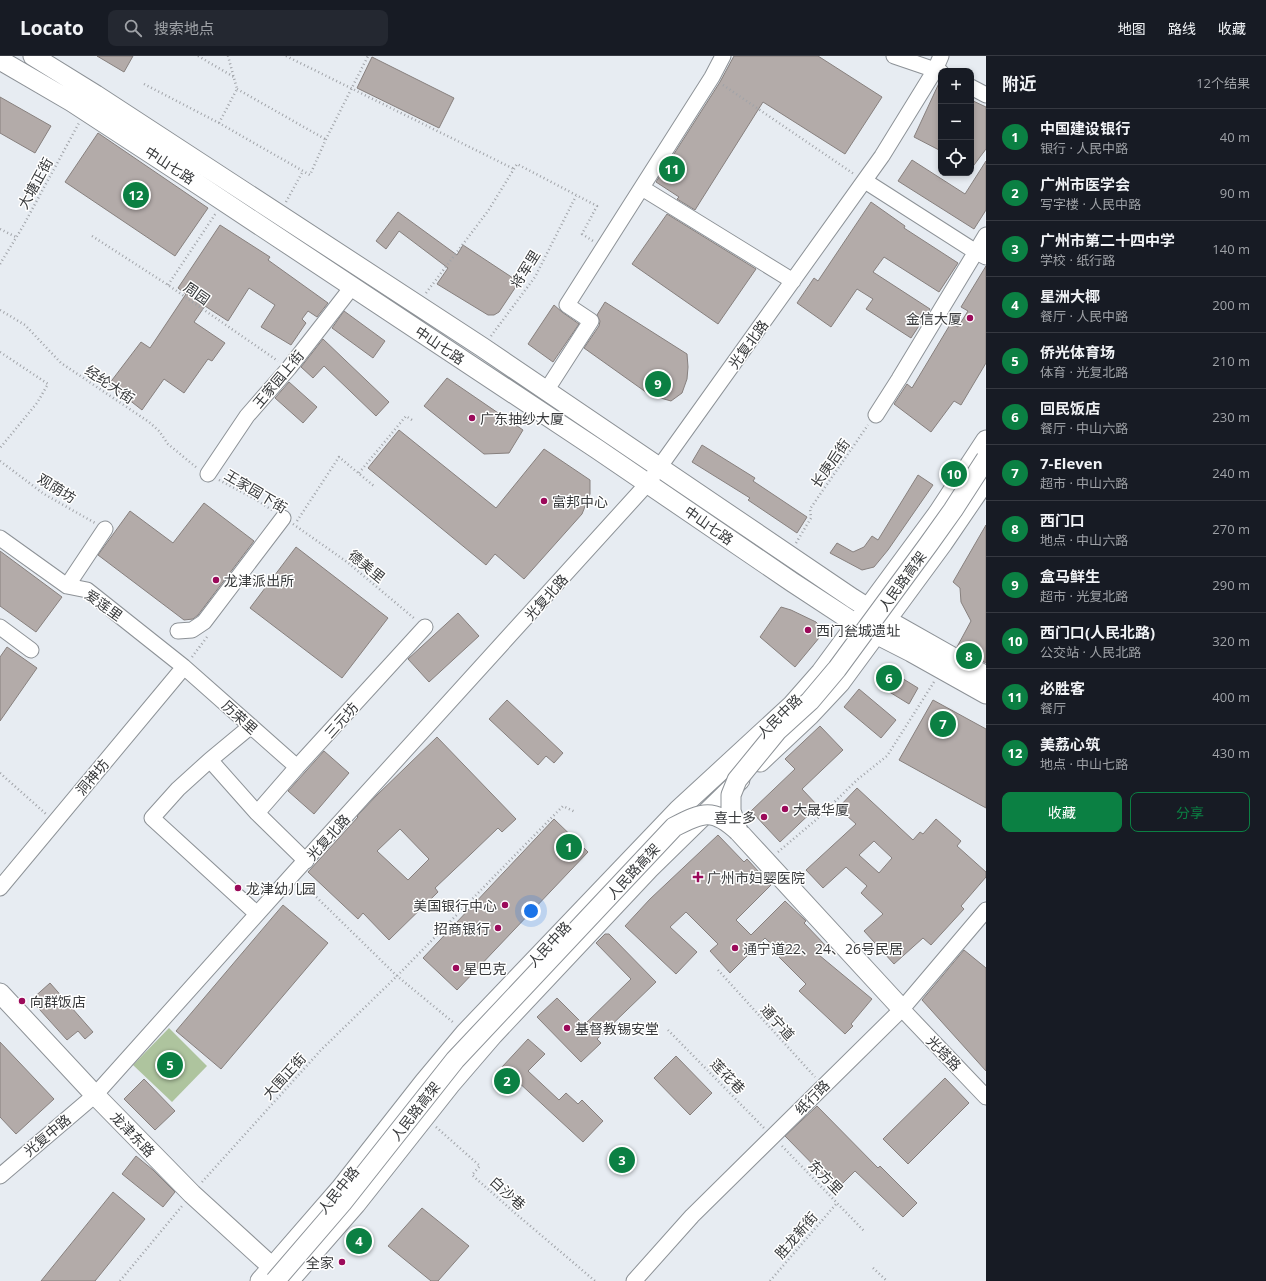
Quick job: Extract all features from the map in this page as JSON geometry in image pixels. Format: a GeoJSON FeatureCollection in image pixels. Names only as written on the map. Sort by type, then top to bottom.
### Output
{"type":"FeatureCollection","features":[{"type":"Feature","properties":{"kind":"main road","name":"中山七路"},"geometry":{"type":"LineString","coordinates":[[34,56],[109,103],[482,347],[868,608],[986,676]]}},
{"type":"Feature","properties":{"kind":"main road","name":"中山七路"},"geometry":{"type":"LineString","coordinates":[[0,60],[86,111],[224,201],[648,483],[856,624],[986,694]]}},
{"type":"Feature","properties":{"kind":"main road","name":"人民中路"},"geometry":{"type":"LineString","coordinates":[[269,1276],[465,1033],[672,816],[792,705],[821,672],[938,513],[986,440]]}},
{"type":"Feature","properties":{"kind":"main road","name":"人民路高架"},"geometry":{"type":"LineString","coordinates":[[269,1276],[342,1203],[455,1060],[674,827],[810,701],[840,664],[933,539],[986,459]]}},
{"type":"Feature","properties":{"kind":"main road","name":"人民中路"},"geometry":{"type":"LineString","coordinates":[[288,1281],[356,1204],[463,1069],[493,1035],[649,869],[713,805],[825,700],[840,683],[963,515],[986,480]]}},
{"type":"Feature","properties":{"kind":"main road"},"geometry":{"type":"LineString","coordinates":[[738,831],[731,811],[731,795],[737,780],[778,731]]}},
{"type":"Feature","properties":{"kind":"main road"},"geometry":{"type":"LineString","coordinates":[[674,827],[693,818],[711,814],[723,818],[738,831],[902,1009]]}},
{"type":"Feature","properties":{"kind":"main road","name":"龙津东路"},"geometry":{"type":"LineString","coordinates":[[0,993],[95,1095],[192,1194],[269,1276],[288,1281]]}},
{"type":"Feature","properties":{"kind":"street"},"geometry":{"type":"LineString","coordinates":[[546,391],[591,321],[567,305],[712,77],[723,56]]}},
{"type":"Feature","properties":{"kind":"street"},"geometry":{"type":"LineString","coordinates":[[894,56],[939,66]]}},
{"type":"Feature","properties":{"kind":"street","name":"光复北路"},"geometry":{"type":"LineString","coordinates":[[95,1095],[293,874],[648,483],[886,150],[939,66]]}},
{"type":"Feature","properties":{"kind":"street"},"geometry":{"type":"LineString","coordinates":[[974,89],[986,95]]}},
{"type":"Feature","properties":{"kind":"street"},"geometry":{"type":"LineString","coordinates":[[865,180],[981,254]]}},
{"type":"Feature","properties":{"kind":"street"},"geometry":{"type":"LineString","coordinates":[[642,188],[793,281]]}},
{"type":"Feature","properties":{"kind":"street"},"geometry":{"type":"LineString","coordinates":[[876,415],[981,254],[986,235]]}},
{"type":"Feature","properties":{"kind":"street","name":"王家园上街"},"geometry":{"type":"LineString","coordinates":[[208,474],[247,416],[289,368],[352,287]]}},
{"type":"Feature","properties":{"kind":"street"},"geometry":{"type":"LineString","coordinates":[[178,631],[192,630],[204,622],[289,522]]}},
{"type":"Feature","properties":{"kind":"street"},"geometry":{"type":"LineString","coordinates":[[67,586],[105,528]]}},
{"type":"Feature","properties":{"kind":"street","name":"爱莲里"},"geometry":{"type":"LineString","coordinates":[[0,538],[67,586],[87,590],[184,667]]}},
{"type":"Feature","properties":{"kind":"street","name":"三元坊"},"geometry":{"type":"LineString","coordinates":[[257,813],[425,627]]}},
{"type":"Feature","properties":{"kind":"street"},"geometry":{"type":"LineString","coordinates":[[0,628],[31,650]]}},
{"type":"Feature","properties":{"kind":"street","name":"历荣里"},"geometry":{"type":"LineString","coordinates":[[184,667],[297,768]]}},
{"type":"Feature","properties":{"kind":"street","name":"洞神坊"},"geometry":{"type":"LineString","coordinates":[[0,888],[184,667]]}},
{"type":"Feature","properties":{"kind":"street"},"geometry":{"type":"LineString","coordinates":[[251,726],[178,788],[152,818],[257,914]]}},
{"type":"Feature","properties":{"kind":"street"},"geometry":{"type":"LineString","coordinates":[[210,760],[257,813],[306,861]]}},
{"type":"Feature","properties":{"kind":"street","name":"纸行路"},"geometry":{"type":"LineString","coordinates":[[635,1281],[692,1216],[902,1009],[986,910]]}},
{"type":"Feature","properties":{"kind":"street","name":"光塔路"},"geometry":{"type":"LineString","coordinates":[[902,1009],[986,1097]]}},
{"type":"Feature","properties":{"kind":"street","name":"光复中路"},"geometry":{"type":"LineString","coordinates":[[0,1176],[95,1095]]}},
{"type":"Feature","properties":{"kind":"path"},"geometry":{"type":"LineString","coordinates":[[198,56],[234,77]]}},
{"type":"Feature","properties":{"kind":"path"},"geometry":{"type":"LineString","coordinates":[[218,123],[237,89],[228,56]]}},
{"type":"Feature","properties":{"kind":"path"},"geometry":{"type":"LineString","coordinates":[[286,56],[514,169]]}},
{"type":"Feature","properties":{"kind":"path"},"geometry":{"type":"LineString","coordinates":[[144,84],[218,123],[310,175],[326,139],[368,56]]}},
{"type":"Feature","properties":{"kind":"path"},"geometry":{"type":"LineString","coordinates":[[712,77],[865,180]]}},
{"type":"Feature","properties":{"kind":"path"},"geometry":{"type":"LineString","coordinates":[[237,89],[326,139]]}},
{"type":"Feature","properties":{"kind":"path","name":"大塘正街"},"geometry":{"type":"LineString","coordinates":[[0,264],[86,111]]}},
{"type":"Feature","properties":{"kind":"path"},"geometry":{"type":"LineString","coordinates":[[417,305],[488,211],[516,164],[597,206],[582,234],[604,248]]}},
{"type":"Feature","properties":{"kind":"path"},"geometry":{"type":"LineString","coordinates":[[278,214],[303,171]]}},
{"type":"Feature","properties":{"kind":"path","name":"将军里"},"geometry":{"type":"LineString","coordinates":[[482,347],[535,277],[576,196]]}},
{"type":"Feature","properties":{"kind":"path"},"geometry":{"type":"LineString","coordinates":[[168,285],[224,201]]}},
{"type":"Feature","properties":{"kind":"path"},"geometry":{"type":"LineString","coordinates":[[0,229],[16,237]]}},
{"type":"Feature","properties":{"kind":"path","name":"周园"},"geometry":{"type":"LineString","coordinates":[[92,236],[168,285],[289,368]]}},
{"type":"Feature","properties":{"kind":"path","name":"经纶大街"},"geometry":{"type":"LineString","coordinates":[[0,310],[24,325],[61,363],[150,422],[159,431],[168,444],[192,465],[208,474]]}},
{"type":"Feature","properties":{"kind":"path"},"geometry":{"type":"LineString","coordinates":[[0,352],[48,384],[36,403],[0,448]]}},
{"type":"Feature","properties":{"kind":"path","name":"长庚后街"},"geometry":{"type":"LineString","coordinates":[[793,547],[812,518],[810,509],[876,415]]}},
{"type":"Feature","properties":{"kind":"path"},"geometry":{"type":"LineString","coordinates":[[359,473],[406,416],[412,420]]}},
{"type":"Feature","properties":{"kind":"path"},"geometry":{"type":"LineString","coordinates":[[289,522],[339,457],[375,487]]}},
{"type":"Feature","properties":{"kind":"path","name":"观荫坊"},"geometry":{"type":"LineString","coordinates":[[0,461],[44,494],[105,528]]}},
{"type":"Feature","properties":{"kind":"path","name":"王家园下街"},"geometry":{"type":"LineString","coordinates":[[208,474],[255,499],[289,522]]}},
{"type":"Feature","properties":{"kind":"path","name":"德美里"},"geometry":{"type":"LineString","coordinates":[[289,522],[347,562],[425,627]]}},
{"type":"Feature","properties":{"kind":"path"},"geometry":{"type":"LineString","coordinates":[[776,853],[817,819],[858,779],[887,756],[942,669]]}},
{"type":"Feature","properties":{"kind":"path"},"geometry":{"type":"LineString","coordinates":[[0,773],[55,822]]}},
{"type":"Feature","properties":{"kind":"path","name":"大围正街"},"geometry":{"type":"LineString","coordinates":[[120,1281],[192,1194],[321,1050],[397,976],[563,806],[575,812]]}},
{"type":"Feature","properties":{"kind":"path"},"geometry":{"type":"LineString","coordinates":[[293,874],[397,976],[465,1033]]}},
{"type":"Feature","properties":{"kind":"path","name":"通宁道"},"geometry":{"type":"LineString","coordinates":[[718,970],[824,1086]]}},
{"type":"Feature","properties":{"kind":"path","name":"莲花巷"},"geometry":{"type":"LineString","coordinates":[[668,1030],[772,1137]]}},
{"type":"Feature","properties":{"kind":"path","name":"白沙巷"},"geometry":{"type":"LineString","coordinates":[[426,1117],[480,1166],[472,1175],[595,1281]]}},
{"type":"Feature","properties":{"kind":"path","name":"东方里"},"geometry":{"type":"LineString","coordinates":[[772,1137],[865,1232]]}},
{"type":"Feature","properties":{"kind":"path","name":"胜龙新街"},"geometry":{"type":"LineString","coordinates":[[770,1281],[838,1203]]}},
{"type":"Feature","properties":{"kind":"path"},"geometry":{"type":"LineString","coordinates":[[873,1268],[887,1281]]}},
{"type":"Feature","properties":{"kind":"green space"},"geometry":{"type":"Polygon","coordinates":[[[169,1028],[207,1066],[172,1102],[133,1065],[169,1028]]]}},
{"type":"Feature","properties":{"kind":"building"},"geometry":{"type":"Polygon","coordinates":[[[97,56],[133,56],[124,72],[97,56]]]}},
{"type":"Feature","properties":{"kind":"building"},"geometry":{"type":"Polygon","coordinates":[[[734,56],[818,56],[882,97],[845,154],[763,102],[695,210],[677,199],[679,197],[656,182],[720,82],[734,56]]]}},
{"type":"Feature","properties":{"kind":"building"},"geometry":{"type":"Polygon","coordinates":[[[372,57],[454,98],[439,128],[357,88],[372,57]]]}},
{"type":"Feature","properties":{"kind":"building"},"geometry":{"type":"Polygon","coordinates":[[[938,85],[938,149],[914,137],[938,85]]]}},
{"type":"Feature","properties":{"kind":"building"},"geometry":{"type":"Polygon","coordinates":[[[0,97],[51,126],[35,153],[0,133],[0,97]]]}},
{"type":"Feature","properties":{"kind":"building"},"geometry":{"type":"Polygon","coordinates":[[[974,101],[986,107],[986,149],[974,165],[974,101]]]}},
{"type":"Feature","properties":{"kind":"building"},"geometry":{"type":"Polygon","coordinates":[[[98,133],[208,208],[175,256],[65,182],[98,133]]]}},
{"type":"Feature","properties":{"kind":"building"},"geometry":{"type":"Polygon","coordinates":[[[912,160],[965,194],[986,161],[986,210],[974,229],[898,181],[912,160]]]}},
{"type":"Feature","properties":{"kind":"building"},"geometry":{"type":"Polygon","coordinates":[[[871,202],[905,226],[904,228],[958,263],[939,292],[884,257],[873,272],[930,309],[911,338],[866,309],[873,299],[857,289],[831,327],[797,303],[814,278],[818,281],[871,202]]]}},
{"type":"Feature","properties":{"kind":"building"},"geometry":{"type":"Polygon","coordinates":[[[398,212],[457,255],[463,245],[519,282],[499,312],[494,315],[488,315],[437,284],[448,268],[399,231],[386,249],[376,241],[398,212]]]}},
{"type":"Feature","properties":{"kind":"building"},"geometry":{"type":"Polygon","coordinates":[[[667,214],[756,269],[718,324],[632,264],[667,214]]]}},
{"type":"Feature","properties":{"kind":"building"},"geometry":{"type":"Polygon","coordinates":[[[220,225],[270,257],[268,260],[328,303],[317,317],[308,311],[302,319],[306,323],[291,345],[261,327],[275,305],[249,288],[228,321],[205,306],[194,322],[225,343],[212,361],[208,359],[184,393],[164,379],[142,410],[109,384],[141,342],[150,348],[186,294],[178,288],[220,225]]]}},
{"type":"Feature","properties":{"kind":"building","name":"金信大厦"},"geometry":{"type":"Polygon","coordinates":[[[986,266],[986,363],[961,405],[954,401],[931,432],[894,404],[907,384],[912,388],[951,323],[958,327],[968,311],[961,307],[986,266]]]}},
{"type":"Feature","properties":{"kind":"building"},"geometry":{"type":"Polygon","coordinates":[[[605,302],[687,354],[687,379],[682,393],[671,401],[650,395],[584,348],[599,326],[600,321],[597,315],[605,302]]]}},
{"type":"Feature","properties":{"kind":"building"},"geometry":{"type":"Polygon","coordinates":[[[554,305],[579,324],[553,362],[528,344],[554,305]]]}},
{"type":"Feature","properties":{"kind":"building"},"geometry":{"type":"Polygon","coordinates":[[[344,311],[385,341],[373,358],[332,328],[344,311]]]}},
{"type":"Feature","properties":{"kind":"building"},"geometry":{"type":"Polygon","coordinates":[[[323,339],[389,402],[376,416],[324,366],[313,378],[301,367],[323,339]]]}},
{"type":"Feature","properties":{"kind":"building","name":"广东抽纱大厦"},"geometry":{"type":"Polygon","coordinates":[[[447,378],[523,430],[509,453],[484,454],[424,406],[447,378]]]}},
{"type":"Feature","properties":{"kind":"building"},"geometry":{"type":"Polygon","coordinates":[[[289,382],[317,407],[303,423],[275,398],[289,382]]]}},
{"type":"Feature","properties":{"kind":"building","name":"富邦中心"},"geometry":{"type":"Polygon","coordinates":[[[399,430],[496,508],[544,449],[590,480],[590,494],[582,514],[524,579],[495,554],[486,565],[368,468],[399,430]]]}},
{"type":"Feature","properties":{"kind":"building"},"geometry":{"type":"Polygon","coordinates":[[[702,445],[755,478],[753,481],[807,517],[797,533],[748,500],[750,498],[692,462],[702,445]]]}},
{"type":"Feature","properties":{"kind":"building"},"geometry":{"type":"Polygon","coordinates":[[[918,475],[933,485],[888,550],[874,567],[862,570],[830,553],[837,543],[853,552],[864,547],[872,536],[878,540],[918,475]]]}},
{"type":"Feature","properties":{"kind":"building"},"geometry":{"type":"Polygon","coordinates":[[[204,503],[254,541],[198,615],[193,619],[184,620],[98,555],[130,511],[173,543],[204,503]]]}},
{"type":"Feature","properties":{"kind":"building"},"geometry":{"type":"Polygon","coordinates":[[[986,525],[986,663],[957,647],[971,621],[961,602],[960,588],[953,582],[986,525]]]}},
{"type":"Feature","properties":{"kind":"building"},"geometry":{"type":"Polygon","coordinates":[[[296,547],[388,618],[342,678],[250,608],[296,547]]]}},
{"type":"Feature","properties":{"kind":"building"},"geometry":{"type":"Polygon","coordinates":[[[0,551],[62,597],[36,632],[0,606],[0,551]]]}},
{"type":"Feature","properties":{"kind":"building","name":"西门瓮城遗址"},"geometry":{"type":"Polygon","coordinates":[[[781,607],[816,622],[820,627],[821,632],[819,638],[795,667],[760,637],[781,607]]]}},
{"type":"Feature","properties":{"kind":"building"},"geometry":{"type":"Polygon","coordinates":[[[458,613],[479,636],[429,682],[408,659],[458,613]]]}},
{"type":"Feature","properties":{"kind":"building"},"geometry":{"type":"Polygon","coordinates":[[[7,647],[37,668],[0,721],[0,657],[7,647]]]}},
{"type":"Feature","properties":{"kind":"building"},"geometry":{"type":"Polygon","coordinates":[[[887,669],[918,688],[909,704],[878,685],[887,669]]]}},
{"type":"Feature","properties":{"kind":"building"},"geometry":{"type":"Polygon","coordinates":[[[859,689],[896,720],[881,738],[844,707],[859,689]]]}},
{"type":"Feature","properties":{"kind":"building"},"geometry":{"type":"Polygon","coordinates":[[[507,700],[563,753],[554,763],[546,756],[538,765],[489,719],[507,700]]]}},
{"type":"Feature","properties":{"kind":"building"},"geometry":{"type":"Polygon","coordinates":[[[933,700],[986,729],[986,808],[899,760],[933,700]]]}},
{"type":"Feature","properties":{"kind":"building"},"geometry":{"type":"Polygon","coordinates":[[[820,726],[843,750],[802,789],[818,806],[780,842],[751,811],[795,769],[785,759],[820,726]]]}},
{"type":"Feature","properties":{"kind":"building"},"geometry":{"type":"Polygon","coordinates":[[[437,737],[516,819],[502,832],[498,828],[435,888],[438,892],[389,940],[363,913],[358,919],[308,872],[377,795],[437,737]],[[400,829],[377,851],[408,880],[429,859],[400,829]]]}},
{"type":"Feature","properties":{"kind":"building"},"geometry":{"type":"Polygon","coordinates":[[[324,751],[349,773],[314,814],[288,791],[324,751]]]}},
{"type":"Feature","properties":{"kind":"building"},"geometry":{"type":"Polygon","coordinates":[[[857,788],[913,840],[920,832],[923,834],[936,819],[961,841],[957,846],[986,872],[986,877],[961,906],[964,909],[931,945],[923,938],[894,964],[864,931],[883,914],[861,893],[867,886],[846,867],[823,888],[806,870],[856,824],[838,808],[857,788]],[[874,841],[859,855],[879,873],[892,858],[874,841]]]}},
{"type":"Feature","properties":{"kind":"building","name":"美国银行中心"},"geometry":{"type":"Polygon","coordinates":[[[554,819],[588,852],[457,990],[423,958],[554,819]]]}},
{"type":"Feature","properties":{"kind":"building"},"geometry":{"type":"Polygon","coordinates":[[[718,835],[744,862],[747,859],[771,885],[736,920],[751,935],[785,901],[806,921],[804,923],[827,947],[819,955],[872,999],[851,1024],[853,1026],[845,1034],[799,991],[806,984],[779,957],[782,954],[765,938],[730,973],[710,951],[718,944],[686,912],[670,927],[697,952],[676,974],[625,926],[650,899],[718,835]]]}},
{"type":"Feature","properties":{"kind":"building"},"geometry":{"type":"Polygon","coordinates":[[[283,905],[328,943],[221,1069],[176,1031],[283,905]]]}},
{"type":"Feature","properties":{"kind":"building"},"geometry":{"type":"Polygon","coordinates":[[[605,934],[609,934],[656,982],[597,1039],[601,1043],[581,1062],[537,1017],[557,998],[584,1025],[631,979],[596,943],[605,934]]]}},
{"type":"Feature","properties":{"kind":"building"},"geometry":{"type":"Polygon","coordinates":[[[964,950],[986,968],[986,1071],[922,1000],[964,950]]]}},
{"type":"Feature","properties":{"kind":"building"},"geometry":{"type":"Polygon","coordinates":[[[50,983],[93,1032],[85,1039],[78,1031],[67,1040],[31,1000],[50,983]]]}},
{"type":"Feature","properties":{"kind":"building"},"geometry":{"type":"Polygon","coordinates":[[[528,1039],[545,1054],[528,1071],[559,1100],[566,1093],[578,1104],[582,1100],[603,1121],[583,1142],[502,1067],[528,1039]]]}},
{"type":"Feature","properties":{"kind":"building"},"geometry":{"type":"Polygon","coordinates":[[[0,1042],[54,1099],[16,1134],[0,1117],[0,1042]]]}},
{"type":"Feature","properties":{"kind":"building"},"geometry":{"type":"Polygon","coordinates":[[[676,1056],[712,1093],[690,1115],[654,1078],[676,1056]]]}},
{"type":"Feature","properties":{"kind":"building"},"geometry":{"type":"Polygon","coordinates":[[[945,1078],[969,1103],[908,1164],[883,1139],[945,1078]]]}},
{"type":"Feature","properties":{"kind":"building"},"geometry":{"type":"Polygon","coordinates":[[[144,1079],[175,1111],[155,1130],[124,1099],[144,1079]]]}},
{"type":"Feature","properties":{"kind":"building"},"geometry":{"type":"Polygon","coordinates":[[[817,1106],[878,1168],[880,1166],[917,1203],[903,1217],[855,1171],[837,1189],[785,1136],[817,1106]]]}},
{"type":"Feature","properties":{"kind":"building"},"geometry":{"type":"Polygon","coordinates":[[[136,1156],[153,1170],[175,1192],[163,1207],[122,1174],[136,1156]]]}},
{"type":"Feature","properties":{"kind":"building"},"geometry":{"type":"Polygon","coordinates":[[[113,1192],[145,1219],[95,1281],[41,1281],[113,1192]]]}},
{"type":"Feature","properties":{"kind":"building"},"geometry":{"type":"Polygon","coordinates":[[[422,1208],[469,1246],[438,1281],[431,1281],[388,1246],[422,1208]]]}},
{"type":"Feature","properties":{"kind":"place","name":"必胜客"},"geometry":{"type":"Point","coordinates":[672,169]}},
{"type":"Feature","properties":{"kind":"place","name":"美荔心筑"},"geometry":{"type":"Point","coordinates":[136,195]}},
{"type":"Feature","properties":{"kind":"place","name":"金信大厦"},"geometry":{"type":"Point","coordinates":[970,318]}},
{"type":"Feature","properties":{"kind":"place","name":"盒马鲜生"},"geometry":{"type":"Point","coordinates":[658,384]}},
{"type":"Feature","properties":{"kind":"place","name":"广东抽纱大厦"},"geometry":{"type":"Point","coordinates":[472,418]}},
{"type":"Feature","properties":{"kind":"place","name":"西门口(人民北路)"},"geometry":{"type":"Point","coordinates":[954,474]}},
{"type":"Feature","properties":{"kind":"place","name":"富邦中心"},"geometry":{"type":"Point","coordinates":[544,501]}},
{"type":"Feature","properties":{"kind":"place","name":"龙津派出所"},"geometry":{"type":"Point","coordinates":[216,580]}},
{"type":"Feature","properties":{"kind":"place","name":"西门瓮城遗址"},"geometry":{"type":"Point","coordinates":[808,630]}},
{"type":"Feature","properties":{"kind":"place","name":"西门口"},"geometry":{"type":"Point","coordinates":[969,656]}},
{"type":"Feature","properties":{"kind":"place","name":"回民饭店"},"geometry":{"type":"Point","coordinates":[889,678]}},
{"type":"Feature","properties":{"kind":"place","name":"7-Eleven"},"geometry":{"type":"Point","coordinates":[943,724]}},
{"type":"Feature","properties":{"kind":"place","name":"大晟华厦"},"geometry":{"type":"Point","coordinates":[785,809]}},
{"type":"Feature","properties":{"kind":"place","name":"喜士多"},"geometry":{"type":"Point","coordinates":[764,817]}},
{"type":"Feature","properties":{"kind":"place","name":"中国建设银行"},"geometry":{"type":"Point","coordinates":[569,847]}},
{"type":"Feature","properties":{"kind":"place","name":"广州市妇婴医院"},"geometry":{"type":"Point","coordinates":[698,877]}},
{"type":"Feature","properties":{"kind":"place","name":"龙津幼儿园"},"geometry":{"type":"Point","coordinates":[238,888]}},
{"type":"Feature","properties":{"kind":"place","name":"美国银行中心"},"geometry":{"type":"Point","coordinates":[505,905]}},
{"type":"Feature","properties":{"kind":"place","name":"招商银行"},"geometry":{"type":"Point","coordinates":[498,928]}},
{"type":"Feature","properties":{"kind":"place","name":"通宁道22、24、26号民居"},"geometry":{"type":"Point","coordinates":[735,948]}},
{"type":"Feature","properties":{"kind":"place","name":"星巴克"},"geometry":{"type":"Point","coordinates":[456,968]}},
{"type":"Feature","properties":{"kind":"place","name":"向群饭店"},"geometry":{"type":"Point","coordinates":[22,1001]}},
{"type":"Feature","properties":{"kind":"place","name":"基督教锡安堂"},"geometry":{"type":"Point","coordinates":[567,1028]}},
{"type":"Feature","properties":{"kind":"place","name":"侨光体育场"},"geometry":{"type":"Point","coordinates":[170,1065]}},
{"type":"Feature","properties":{"kind":"place","name":"广州市医学会"},"geometry":{"type":"Point","coordinates":[507,1081]}},
{"type":"Feature","properties":{"kind":"place","name":"广州市第二十四中学"},"geometry":{"type":"Point","coordinates":[622,1160]}},
{"type":"Feature","properties":{"kind":"place","name":"星洲大椰"},"geometry":{"type":"Point","coordinates":[359,1241]}},
{"type":"Feature","properties":{"kind":"place","name":"全家"},"geometry":{"type":"Point","coordinates":[342,1262]}}]}
